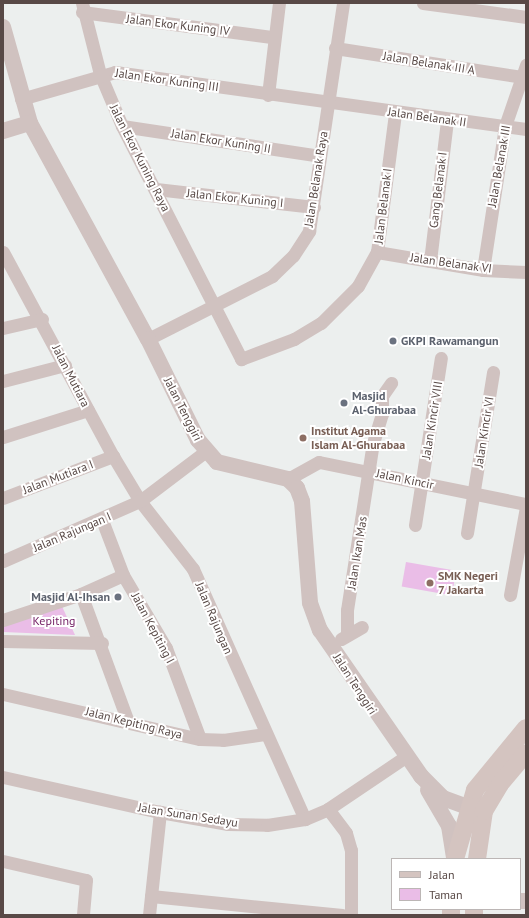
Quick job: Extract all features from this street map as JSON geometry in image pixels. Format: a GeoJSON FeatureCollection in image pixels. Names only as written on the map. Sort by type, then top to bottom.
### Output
{"type":"FeatureCollection","features":[{"type":"Feature","properties":{"kind":"main road"},"geometry":{"type":"LineString","coordinates":[[455,858],[470,808],[485,776],[526,728]]}},
{"type":"Feature","properties":{"kind":"main road"},"geometry":{"type":"LineString","coordinates":[[476,858],[484,811],[500,784],[526,753]]}},
{"type":"Feature","properties":{"kind":"street"},"geometry":{"type":"LineString","coordinates":[[268,95],[273,37],[279,3]]}},
{"type":"Feature","properties":{"kind":"street","name":"Jalan Belanak Raya"},"geometry":{"type":"LineString","coordinates":[[148,339],[256,286],[293,256],[309,231],[314,207],[320,156],[343,3]]}},
{"type":"Feature","properties":{"kind":"street"},"geometry":{"type":"LineString","coordinates":[[423,3],[526,17]]}},
{"type":"Feature","properties":{"kind":"street","name":"Jalan Ekor Kuning IV"},"geometry":{"type":"LineString","coordinates":[[82,8],[273,37]]}},
{"type":"Feature","properties":{"kind":"street","name":"Jalan Ekor Kuning Raya"},"geometry":{"type":"LineString","coordinates":[[82,8],[100,74],[122,126],[156,189],[215,307]]}},
{"type":"Feature","properties":{"kind":"street","name":"Jalan Tenggiri"},"geometry":{"type":"LineString","coordinates":[[3,27],[21,99],[30,123],[148,339],[206,451],[230,467],[288,479],[301,494],[310,603],[331,647],[405,757],[421,776],[447,801],[470,808]]}},
{"type":"Feature","properties":{"kind":"street","name":"Jalan Belanak III A"},"geometry":{"type":"LineString","coordinates":[[336,48],[524,71]]}},
{"type":"Feature","properties":{"kind":"street","name":"Jalan Belanak III"},"geometry":{"type":"LineString","coordinates":[[483,270],[505,126],[524,71]]}},
{"type":"Feature","properties":{"kind":"street","name":"Jalan Ekor Kuning III"},"geometry":{"type":"LineString","coordinates":[[21,99],[100,74],[115,72],[268,95],[328,101]]}},
{"type":"Feature","properties":{"kind":"street","name":"Jalan Belanak II"},"geometry":{"type":"LineString","coordinates":[[328,101],[395,113],[526,129]]}},
{"type":"Feature","properties":{"kind":"street","name":"Jalan Belanak I"},"geometry":{"type":"LineString","coordinates":[[215,307],[237,356],[247,359],[294,339],[321,323],[358,286],[377,252],[395,113]]}},
{"type":"Feature","properties":{"kind":"street","name":"Gang Belanak I"},"geometry":{"type":"LineString","coordinates":[[430,260],[447,120]]}},
{"type":"Feature","properties":{"kind":"street"},"geometry":{"type":"LineString","coordinates":[[3,130],[30,123]]}},
{"type":"Feature","properties":{"kind":"street","name":"Jalan Ekor Kuning II"},"geometry":{"type":"LineString","coordinates":[[122,126],[320,156]]}},
{"type":"Feature","properties":{"kind":"street","name":"Jalan Ekor Kuning I"},"geometry":{"type":"LineString","coordinates":[[156,189],[314,207]]}},
{"type":"Feature","properties":{"kind":"street","name":"Jalan Mutiara"},"geometry":{"type":"LineString","coordinates":[[3,252],[8,271],[42,319],[88,410],[140,501]]}},
{"type":"Feature","properties":{"kind":"street","name":"Jalan Belanak VI"},"geometry":{"type":"LineString","coordinates":[[377,252],[483,270],[526,272]]}},
{"type":"Feature","properties":{"kind":"street"},"geometry":{"type":"LineString","coordinates":[[3,328],[42,319]]}},
{"type":"Feature","properties":{"kind":"street","name":"Jalan Kincir VIII"},"geometry":{"type":"LineString","coordinates":[[415,525],[441,358]]}},
{"type":"Feature","properties":{"kind":"street"},"geometry":{"type":"LineString","coordinates":[[3,381],[65,365]]}},
{"type":"Feature","properties":{"kind":"street","name":"Jalan Kincir VI"},"geometry":{"type":"LineString","coordinates":[[467,533],[493,372]]}},
{"type":"Feature","properties":{"kind":"street","name":"Jalan Ikan Mas"},"geometry":{"type":"LineString","coordinates":[[347,635],[347,610],[370,472],[373,443],[382,414],[382,396],[391,383]]}},
{"type":"Feature","properties":{"kind":"street"},"geometry":{"type":"LineString","coordinates":[[3,438],[88,410]]}},
{"type":"Feature","properties":{"kind":"street"},"geometry":{"type":"LineString","coordinates":[[140,501],[206,451]]}},
{"type":"Feature","properties":{"kind":"street","name":"Jalan Mutiara I"},"geometry":{"type":"LineString","coordinates":[[3,498],[113,456]]}},
{"type":"Feature","properties":{"kind":"street","name":"Jalan Kincir"},"geometry":{"type":"LineString","coordinates":[[288,479],[318,462],[526,504]]}},
{"type":"Feature","properties":{"kind":"street","name":"Jalan Rajungan I"},"geometry":{"type":"LineString","coordinates":[[3,561],[102,520],[140,501]]}},
{"type":"Feature","properties":{"kind":"street","name":"Jalan Rajungan"},"geometry":{"type":"LineString","coordinates":[[140,501],[193,569],[265,734],[305,819]]}},
{"type":"Feature","properties":{"kind":"street"},"geometry":{"type":"LineString","coordinates":[[510,595],[526,508]]}},
{"type":"Feature","properties":{"kind":"street","name":"Jalan Kepiting I"},"geometry":{"type":"LineString","coordinates":[[102,520],[123,575],[166,648],[200,739]]}},
{"type":"Feature","properties":{"kind":"street"},"geometry":{"type":"LineString","coordinates":[[3,620],[81,594],[123,575]]}},
{"type":"Feature","properties":{"kind":"street"},"geometry":{"type":"LineString","coordinates":[[81,594],[102,643],[128,722]]}},
{"type":"Feature","properties":{"kind":"street"},"geometry":{"type":"LineString","coordinates":[[331,647],[347,635],[362,627]]}},
{"type":"Feature","properties":{"kind":"street"},"geometry":{"type":"LineString","coordinates":[[3,641],[102,643]]}},
{"type":"Feature","properties":{"kind":"street","name":"Jalan Kepiting Raya"},"geometry":{"type":"LineString","coordinates":[[3,694],[200,739],[223,740],[265,734]]}},
{"type":"Feature","properties":{"kind":"street","name":"Jalan Sunan Sedayu"},"geometry":{"type":"LineString","coordinates":[[3,777],[160,812],[251,825],[305,819],[328,809],[405,757]]}},
{"type":"Feature","properties":{"kind":"street","name":"Jalan Tenggiri"},"geometry":{"type":"LineString","coordinates":[[421,776],[448,826],[455,858]]}},
{"type":"Feature","properties":{"kind":"street"},"geometry":{"type":"LineString","coordinates":[[328,809],[346,833],[351,850],[351,915]]}},
{"type":"Feature","properties":{"kind":"street"},"geometry":{"type":"LineString","coordinates":[[149,915],[160,812]]}},
{"type":"Feature","properties":{"kind":"street"},"geometry":{"type":"LineString","coordinates":[[3,860],[86,880],[83,915]]}},
{"type":"Feature","properties":{"kind":"street"},"geometry":{"type":"LineString","coordinates":[[151,896],[342,915]]}},
{"type":"Feature","properties":{"kind":"green space"},"geometry":{"type":"Polygon","coordinates":[[[406,562],[456,571],[452,595],[402,587],[406,562]]]}},
{"type":"Feature","properties":{"kind":"green space","name":"Kepiting"},"geometry":{"type":"Polygon","coordinates":[[[61,604],[75,635],[3,632],[3,626],[61,604]]]}},
{"type":"Feature","properties":{"kind":"place","name":"GKPI Rawamangun"},"geometry":{"type":"Point","coordinates":[393,341]}},
{"type":"Feature","properties":{"kind":"place","name":"Masjid Al-Ghurabaa"},"geometry":{"type":"Point","coordinates":[344,403]}},
{"type":"Feature","properties":{"kind":"place","name":"Institut Agama Islam Al-Ghurabaa"},"geometry":{"type":"Point","coordinates":[303,438]}},
{"type":"Feature","properties":{"kind":"place","name":"SMK Negeri 7 Jakarta"},"geometry":{"type":"Point","coordinates":[430,583]}},
{"type":"Feature","properties":{"kind":"place","name":"Masjid Al-Ihsan"},"geometry":{"type":"Point","coordinates":[118,597]}}]}
